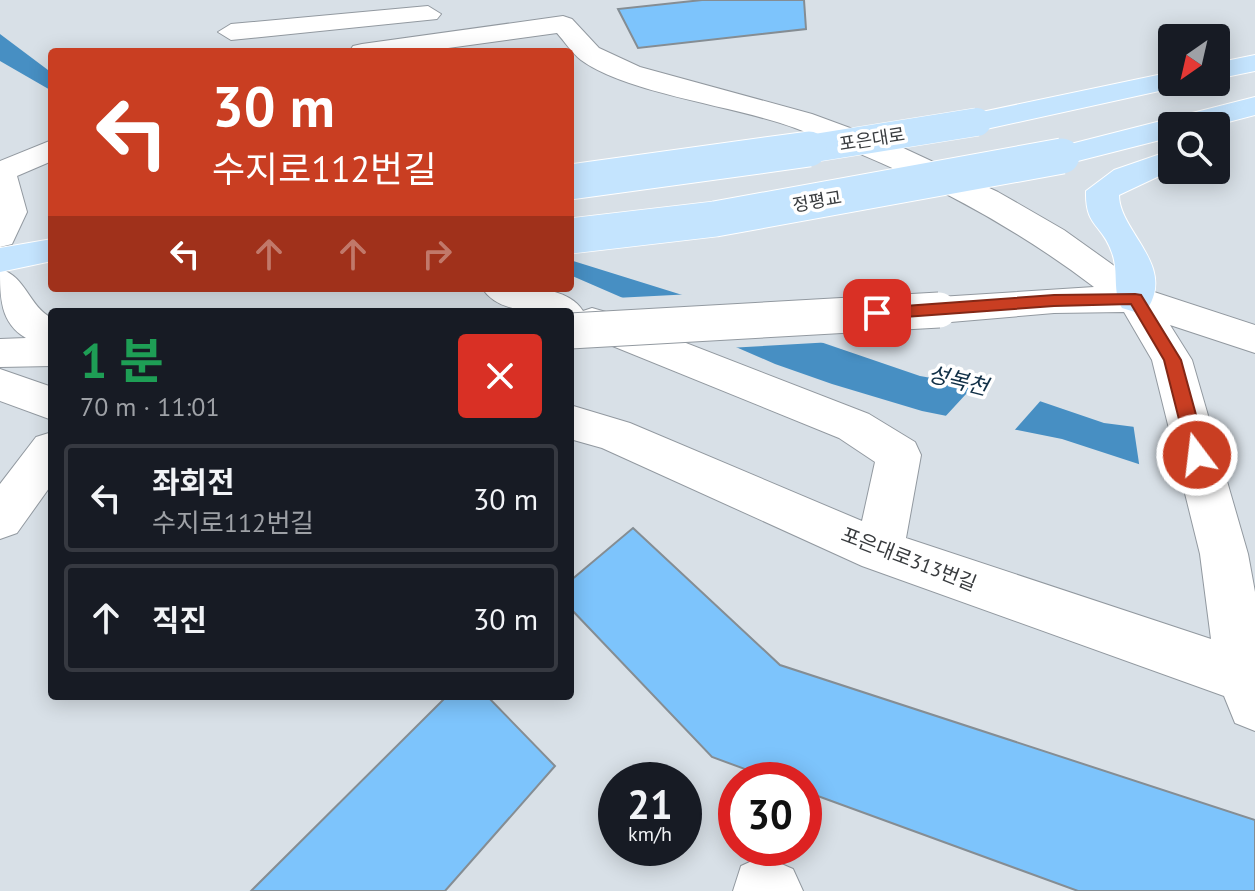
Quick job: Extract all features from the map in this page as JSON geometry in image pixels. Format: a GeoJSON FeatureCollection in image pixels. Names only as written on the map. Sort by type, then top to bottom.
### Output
{"type":"FeatureCollection","features":[{"type":"Feature","properties":{"kind":"main road"},"geometry":{"type":"LineString","coordinates":[[1230,68],[1255,63]]}},
{"type":"Feature","properties":{"kind":"main road","name":"포은대로"},"geometry":{"type":"LineString","coordinates":[[574,181],[761,157],[977,122],[1158,83]]}},
{"type":"Feature","properties":{"kind":"main road"},"geometry":{"type":"LineString","coordinates":[[1230,113],[1255,106]]}},
{"type":"Feature","properties":{"kind":"main road","name":"정평교"},"geometry":{"type":"LineString","coordinates":[[574,236],[715,219],[1062,156],[1158,132]]}},
{"type":"Feature","properties":{"kind":"main road"},"geometry":{"type":"LineString","coordinates":[[1135,299],[1136,262],[1126,240],[1102,213],[1102,191],[1125,177],[1158,164]]}},
{"type":"Feature","properties":{"kind":"main road"},"geometry":{"type":"LineString","coordinates":[[0,261],[48,251]]}},
{"type":"Feature","properties":{"kind":"main road"},"geometry":{"type":"LineString","coordinates":[[0,261],[48,267]]}},
{"type":"Feature","properties":{"kind":"street"},"geometry":{"type":"LineString","coordinates":[[525,3],[573,2],[563,24]]}},
{"type":"Feature","properties":{"kind":"street"},"geometry":{"type":"LineString","coordinates":[[231,32],[450,12]]}},
{"type":"Feature","properties":{"kind":"street"},"geometry":{"type":"LineString","coordinates":[[391,48],[563,24]]}},
{"type":"Feature","properties":{"kind":"street"},"geometry":{"type":"LineString","coordinates":[[563,24],[590,54],[630,73],[801,120],[888,153],[986,199],[1052,238],[1135,299],[1255,339]]}},
{"type":"Feature","properties":{"kind":"street"},"geometry":{"type":"LineString","coordinates":[[0,172],[48,151]]}},
{"type":"Feature","properties":{"kind":"street"},"geometry":{"type":"LineString","coordinates":[[0,172],[48,169]]}},
{"type":"Feature","properties":{"kind":"street"},"geometry":{"type":"LineString","coordinates":[[0,172],[10,212],[0,236]]}},
{"type":"Feature","properties":{"kind":"street"},"geometry":{"type":"LineString","coordinates":[[0,281],[29,323],[48,333]]}},
{"type":"Feature","properties":{"kind":"street"},"geometry":{"type":"LineString","coordinates":[[512,292],[554,308]]}},
{"type":"Feature","properties":{"kind":"street"},"geometry":{"type":"LineString","coordinates":[[574,331],[939,310],[1054,300],[1135,299]]}},
{"type":"Feature","properties":{"kind":"street"},"geometry":{"type":"LineString","coordinates":[[1135,299],[1172,360],[1224,554],[1251,687]]}},
{"type":"Feature","properties":{"kind":"street"},"geometry":{"type":"LineString","coordinates":[[574,316],[854,426],[899,455],[879,551]]}},
{"type":"Feature","properties":{"kind":"street"},"geometry":{"type":"LineString","coordinates":[[0,353],[48,352]]}},
{"type":"Feature","properties":{"kind":"street"},"geometry":{"type":"LineString","coordinates":[[0,384],[48,402]]}},
{"type":"Feature","properties":{"kind":"street","name":"포은대로313번길"},"geometry":{"type":"LineString","coordinates":[[574,423],[615,435],[879,551],[1251,687]]}},
{"type":"Feature","properties":{"kind":"street"},"geometry":{"type":"LineString","coordinates":[[0,519],[48,455]]}},
{"type":"Feature","properties":{"kind":"water"},"geometry":{"type":"Polygon","coordinates":[[[0,34],[48,70],[48,89],[0,61],[0,34]]]}},
{"type":"Feature","properties":{"kind":"water"},"geometry":{"type":"Polygon","coordinates":[[[574,261],[920,376],[1016,393],[1104,423],[1205,436],[1160,471],[1062,439],[922,411],[775,364],[574,277],[574,261]]]}},
{"type":"Feature","properties":{"kind":"pier"},"geometry":{"type":"Polygon","coordinates":[[[693,294],[833,342],[728,348],[615,298],[693,294]]]}},
{"type":"Feature","properties":{"kind":"pier"},"geometry":{"type":"Polygon","coordinates":[[[978,381],[1043,398],[1012,433],[943,419],[978,381]]]}},
{"type":"Feature","properties":{"kind":"pier"},"geometry":{"type":"Polygon","coordinates":[[[1133,423],[1255,443],[1255,494],[1140,470],[1133,423]]]}},
{"type":"Feature","properties":{"kind":"building"},"geometry":{"type":"Polygon","coordinates":[[[702,0],[804,0],[806,29],[638,48],[618,9],[702,0]]]}},
{"type":"Feature","properties":{"kind":"building"},"geometry":{"type":"Polygon","coordinates":[[[633,528],[780,665],[1255,820],[1255,891],[1078,891],[822,798],[822,762],[726,762],[712,757],[574,612],[574,578],[633,528]]]}},
{"type":"Feature","properties":{"kind":"building"},"geometry":{"type":"Polygon","coordinates":[[[443,700],[491,700],[555,766],[445,891],[251,891],[443,700]]]}},
{"type":"Feature","properties":{"kind":"route"},"geometry":{"type":"LineString","coordinates":[[877,313],[1054,300],[1135,299],[1172,360],[1197,455]]}},
{"type":"Feature","properties":{"kind":"water label","name":"성복천"},"geometry":{"type":"Point","coordinates":[958,380]}}]}
